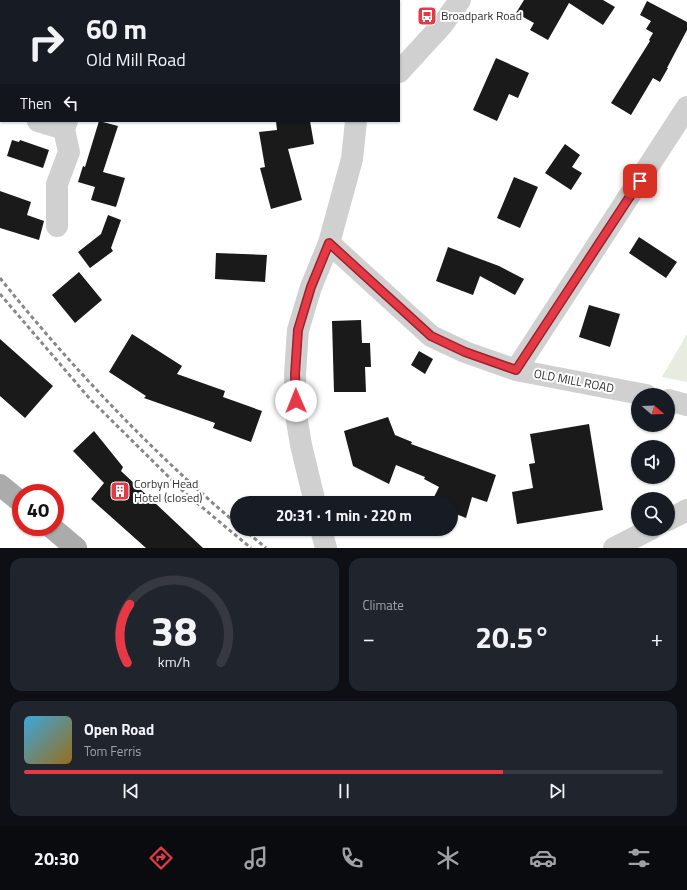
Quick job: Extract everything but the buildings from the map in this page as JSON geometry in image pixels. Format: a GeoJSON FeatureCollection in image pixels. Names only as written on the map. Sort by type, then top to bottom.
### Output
{"type":"FeatureCollection","features":[{"type":"Feature","properties":{"kind":"main road"},"geometry":{"type":"LineString","coordinates":[[0,484],[12,494]]}},
{"type":"Feature","properties":{"kind":"main road"},"geometry":{"type":"LineString","coordinates":[[62,536],[76,548]]}},
{"type":"Feature","properties":{"kind":"street"},"geometry":{"type":"LineString","coordinates":[[400,71],[443,24],[460,0]]}},
{"type":"Feature","properties":{"kind":"street"},"geometry":{"type":"LineString","coordinates":[[516,370],[687,108]]}},
{"type":"Feature","properties":{"kind":"street"},"geometry":{"type":"LineString","coordinates":[[45,122],[65,125],[69,152],[57,184],[57,226]]}},
{"type":"Feature","properties":{"kind":"street"},"geometry":{"type":"LineString","coordinates":[[313,496],[301,445],[296,415],[295,374],[298,330],[311,287],[329,243],[352,159],[356,122]]}},
{"type":"Feature","properties":{"kind":"street","name":"OLD MILL ROAD"},"geometry":{"type":"LineString","coordinates":[[329,243],[431,336],[465,352],[516,370],[631,392]]}},
{"type":"Feature","properties":{"kind":"street"},"geometry":{"type":"LineString","coordinates":[[675,401],[687,404]]}},
{"type":"Feature","properties":{"kind":"street"},"geometry":{"type":"LineString","coordinates":[[675,516],[687,510]]}},
{"type":"Feature","properties":{"kind":"street"},"geometry":{"type":"LineString","coordinates":[[323,536],[326,548]]}},
{"type":"Feature","properties":{"kind":"street"},"geometry":{"type":"LineString","coordinates":[[614,548],[637,536]]}},
{"type":"Feature","properties":{"kind":"shaded area"},"geometry":{"type":"Polygon","coordinates":[[[687,334],[687,382],[662,377],[687,334]]]}},
{"type":"Feature","properties":{"kind":"railway"},"geometry":{"type":"LineString","coordinates":[[0,278],[55,344],[112,407],[173,467],[230,518]]}},
{"type":"Feature","properties":{"kind":"railway"},"geometry":{"type":"LineString","coordinates":[[0,294],[90,399],[185,493],[251,548]]}},
{"type":"Feature","properties":{"kind":"railway"},"geometry":{"type":"LineString","coordinates":[[251,536],[266,548]]}},
{"type":"Feature","properties":{"kind":"place","name":"Broadpark Road"},"geometry":{"type":"Point","coordinates":[427,16]}},
{"type":"Feature","properties":{"kind":"place","name":"Corbyn Head Hotel (closed)"},"geometry":{"type":"Point","coordinates":[120,491]}},
{"type":"Feature","properties":{"kind":"route"},"geometry":{"type":"LineString","coordinates":[[296,401],[295,374],[298,330],[311,287],[329,243],[431,336],[465,352],[516,370],[640,181]]}}]}
